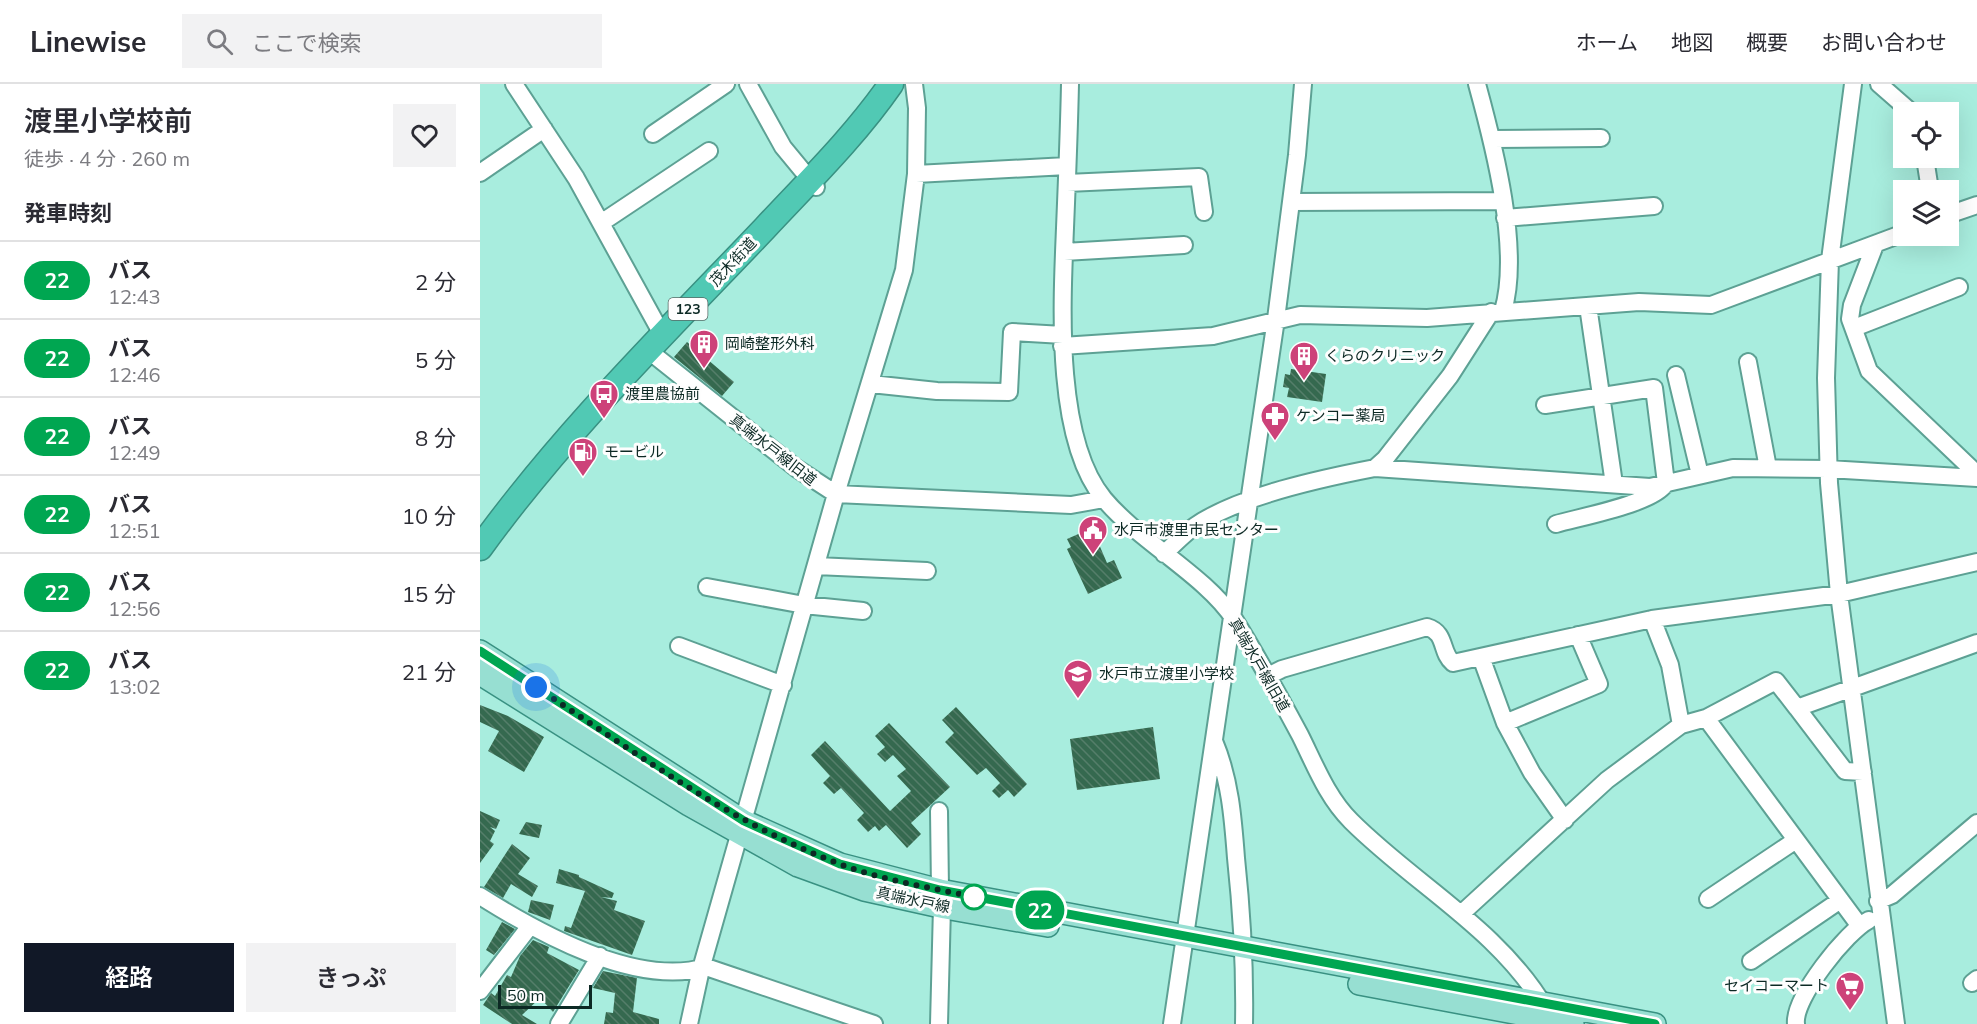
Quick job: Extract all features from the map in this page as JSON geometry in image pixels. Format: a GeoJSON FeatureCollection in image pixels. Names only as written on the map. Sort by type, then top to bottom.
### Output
{"type":"FeatureCollection","features":[{"type":"Feature","properties":{"kind":"highway","name":"茂木街道"},"geometry":{"type":"LineString","coordinates":[[480,548],[557,448],[813,184],[891,84]]}},
{"type":"Feature","properties":{"kind":"main road","name":"真端水戸線"},"geometry":{"type":"LineString","coordinates":[[480,651],[742,828]]}},
{"type":"Feature","properties":{"kind":"main road","name":"真端水戸線"},"geometry":{"type":"LineString","coordinates":[[480,674],[742,828],[941,899],[1183,943],[1556,1018],[1655,1024]]}},
{"type":"Feature","properties":{"kind":"street"},"geometry":{"type":"LineString","coordinates":[[514,84],[601,223],[656,344]]}},
{"type":"Feature","properties":{"kind":"street"},"geometry":{"type":"LineString","coordinates":[[653,134],[726,84]]}},
{"type":"Feature","properties":{"kind":"street"},"geometry":{"type":"LineString","coordinates":[[748,84],[783,147],[813,184]]}},
{"type":"Feature","properties":{"kind":"street"},"geometry":{"type":"LineString","coordinates":[[689,1024],[700,969],[836,494],[904,270],[916,174],[917,108],[914,84]]}},
{"type":"Feature","properties":{"kind":"street"},"geometry":{"type":"LineString","coordinates":[[1070,84],[1062,341],[1074,433],[1092,482],[1104,499]]}},
{"type":"Feature","properties":{"kind":"street"},"geometry":{"type":"LineString","coordinates":[[1172,1024],[1251,500],[1291,202],[1303,84]]}},
{"type":"Feature","properties":{"kind":"street"},"geometry":{"type":"LineString","coordinates":[[1375,468],[1392,452],[1497,312],[1509,281],[1504,209],[1492,139],[1477,84]]}},
{"type":"Feature","properties":{"kind":"street"},"geometry":{"type":"LineString","coordinates":[[1853,84],[1830,260],[1827,326],[1828,469],[1839,594],[1896,1024]]}},
{"type":"Feature","properties":{"kind":"street"},"geometry":{"type":"LineString","coordinates":[[1879,84],[1900,102]]}},
{"type":"Feature","properties":{"kind":"street"},"geometry":{"type":"LineString","coordinates":[[480,172],[544,129]]}},
{"type":"Feature","properties":{"kind":"street"},"geometry":{"type":"LineString","coordinates":[[1492,139],[1601,138]]}},
{"type":"Feature","properties":{"kind":"street"},"geometry":{"type":"LineString","coordinates":[[601,223],[709,151]]}},
{"type":"Feature","properties":{"kind":"street"},"geometry":{"type":"LineString","coordinates":[[916,174],[1199,177],[1204,212]]}},
{"type":"Feature","properties":{"kind":"street"},"geometry":{"type":"LineString","coordinates":[[1291,202],[1504,209],[1653,206]]}},
{"type":"Feature","properties":{"kind":"street"},"geometry":{"type":"LineString","coordinates":[[1959,211],[1977,205]]}},
{"type":"Feature","properties":{"kind":"street"},"geometry":{"type":"LineString","coordinates":[[870,384],[937,392],[1009,392],[1012,332],[1062,341],[1213,336],[1300,315],[1427,318],[1670,301],[1711,305],[1893,238]]}},
{"type":"Feature","properties":{"kind":"street"},"geometry":{"type":"LineString","coordinates":[[1064,252],[1184,245]]}},
{"type":"Feature","properties":{"kind":"street"},"geometry":{"type":"LineString","coordinates":[[1875,245],[1852,305],[1852,324],[1869,371],[1977,476]]}},
{"type":"Feature","properties":{"kind":"street"},"geometry":{"type":"LineString","coordinates":[[1827,326],[1852,324],[1959,286]]}},
{"type":"Feature","properties":{"kind":"street"},"geometry":{"type":"LineString","coordinates":[[1588,306],[1614,484]]}},
{"type":"Feature","properties":{"kind":"street","name":"真端水戸線旧道"},"geometry":{"type":"LineString","coordinates":[[656,344],[795,468],[836,494],[1071,505],[1104,499],[1211,594],[1232,616],[1268,676],[1338,806],[1366,836],[1461,914],[1516,966],[1556,1018]]}},
{"type":"Feature","properties":{"kind":"street"},"geometry":{"type":"LineString","coordinates":[[1748,362],[1768,468]]}},
{"type":"Feature","properties":{"kind":"street"},"geometry":{"type":"LineString","coordinates":[[1676,375],[1700,475]]}},
{"type":"Feature","properties":{"kind":"street"},"geometry":{"type":"LineString","coordinates":[[1545,405],[1654,388],[1666,483],[1662,490],[1644,499],[1556,524]]}},
{"type":"Feature","properties":{"kind":"street"},"geometry":{"type":"LineString","coordinates":[[1164,554],[1195,526],[1231,506],[1331,476],[1375,468],[1650,487],[1733,468],[1828,469],[1977,476]]}},
{"type":"Feature","properties":{"kind":"street"},"geometry":{"type":"LineString","coordinates":[[1268,676],[1282,669],[1427,627],[1436,629],[1442,637],[1448,658],[1453,663],[1652,619],[1839,594],[1977,562]]}},
{"type":"Feature","properties":{"kind":"street"},"geometry":{"type":"LineString","coordinates":[[816,566],[927,571]]}},
{"type":"Feature","properties":{"kind":"street"},"geometry":{"type":"LineString","coordinates":[[707,586],[804,605],[863,611]]}},
{"type":"Feature","properties":{"kind":"street"},"geometry":{"type":"LineString","coordinates":[[1652,619],[1670,665],[1681,725]]}},
{"type":"Feature","properties":{"kind":"street"},"geometry":{"type":"LineString","coordinates":[[1505,723],[1599,684],[1578,635]]}},
{"type":"Feature","properties":{"kind":"street"},"geometry":{"type":"LineString","coordinates":[[1797,708],[1977,643]]}},
{"type":"Feature","properties":{"kind":"street"},"geometry":{"type":"LineString","coordinates":[[679,646],[783,685]]}},
{"type":"Feature","properties":{"kind":"street"},"geometry":{"type":"LineString","coordinates":[[1481,657],[1505,723],[1532,772],[1565,820]]}},
{"type":"Feature","properties":{"kind":"street"},"geometry":{"type":"LineString","coordinates":[[1461,914],[1607,780],[1681,725],[1706,718],[1776,681],[1845,771],[1863,772]]}},
{"type":"Feature","properties":{"kind":"street"},"geometry":{"type":"LineString","coordinates":[[1706,718],[1839,901],[1859,925]]}},
{"type":"Feature","properties":{"kind":"street"},"geometry":{"type":"LineString","coordinates":[[1214,740],[1224,764],[1231,797],[1245,955],[1244,1024]]}},
{"type":"Feature","properties":{"kind":"street"},"geometry":{"type":"LineString","coordinates":[[939,812],[941,899],[939,1024]]}},
{"type":"Feature","properties":{"kind":"street"},"geometry":{"type":"LineString","coordinates":[[1796,1024],[1806,992],[1859,925],[1977,823]]}},
{"type":"Feature","properties":{"kind":"street"},"geometry":{"type":"LineString","coordinates":[[1708,899],[1796,840]]}},
{"type":"Feature","properties":{"kind":"street"},"geometry":{"type":"LineString","coordinates":[[480,896],[530,926],[600,956],[640,968],[662,971],[706,967],[874,1024]]}},
{"type":"Feature","properties":{"kind":"street"},"geometry":{"type":"LineString","coordinates":[[1752,961],[1839,901]]}},
{"type":"Feature","properties":{"kind":"street"},"geometry":{"type":"LineString","coordinates":[[480,991],[530,926]]}},
{"type":"Feature","properties":{"kind":"street"},"geometry":{"type":"LineString","coordinates":[[559,1024],[600,956]]}},
{"type":"Feature","properties":{"kind":"building","name":"岡崎整形外科"},"geometry":{"type":"Polygon","coordinates":[[[687,342],[734,382],[722,396],[674,357],[687,342]]]}},
{"type":"Feature","properties":{"kind":"building","name":"くらのクリニック"},"geometry":{"type":"Polygon","coordinates":[[[1291,369],[1326,374],[1322,402],[1287,397],[1289,388],[1283,387],[1285,374],[1290,375],[1291,369]]]}},
{"type":"Feature","properties":{"kind":"building"},"geometry":{"type":"Polygon","coordinates":[[[1092,528],[1107,563],[1114,560],[1122,578],[1088,594],[1067,549],[1071,547],[1067,539],[1092,528]]]}},
{"type":"Feature","properties":{"kind":"building"},"geometry":{"type":"Polygon","coordinates":[[[480,705],[508,716],[544,737],[524,772],[488,751],[499,731],[480,722],[480,705]]]}},
{"type":"Feature","properties":{"kind":"building"},"geometry":{"type":"Polygon","coordinates":[[[956,707],[1027,784],[1014,797],[1008,790],[999,798],[992,791],[1000,783],[986,768],[977,775],[945,742],[954,733],[942,720],[956,707]]]}},
{"type":"Feature","properties":{"kind":"building"},"geometry":{"type":"Polygon","coordinates":[[[889,723],[950,787],[911,823],[921,834],[907,848],[886,825],[879,831],[875,826],[868,832],[857,820],[864,813],[841,788],[834,794],[823,783],[830,776],[811,755],[825,741],[890,811],[911,791],[897,776],[906,769],[893,755],[885,762],[877,754],[885,747],[875,736],[889,723]]]}},
{"type":"Feature","properties":{"kind":"building"},"geometry":{"type":"Polygon","coordinates":[[[1153,727],[1160,779],[1077,790],[1070,739],[1153,727]]]}},
{"type":"Feature","properties":{"kind":"building"},"geometry":{"type":"Polygon","coordinates":[[[480,811],[500,820],[496,829],[490,827],[495,831],[490,841],[494,844],[480,863],[480,811]]]}},
{"type":"Feature","properties":{"kind":"building"},"geometry":{"type":"Polygon","coordinates":[[[526,822],[542,825],[539,838],[519,834],[526,822]]]}},
{"type":"Feature","properties":{"kind":"building"},"geometry":{"type":"Polygon","coordinates":[[[512,844],[530,858],[518,874],[538,886],[532,897],[511,884],[503,898],[484,887],[512,844]]]}},
{"type":"Feature","properties":{"kind":"building"},"geometry":{"type":"Polygon","coordinates":[[[559,869],[579,875],[614,893],[612,898],[601,897],[617,901],[614,910],[645,921],[632,955],[564,931],[565,926],[571,928],[585,891],[556,883],[559,869]]]}},
{"type":"Feature","properties":{"kind":"building"},"geometry":{"type":"Polygon","coordinates":[[[531,900],[554,905],[550,920],[528,912],[531,900]]]}},
{"type":"Feature","properties":{"kind":"building"},"geometry":{"type":"Polygon","coordinates":[[[502,922],[515,929],[494,955],[486,950],[502,922]]]}},
{"type":"Feature","properties":{"kind":"building"},"geometry":{"type":"Polygon","coordinates":[[[533,940],[549,947],[547,953],[579,970],[553,1012],[540,998],[522,1015],[537,1024],[512,1024],[483,1005],[491,993],[495,996],[507,975],[511,977],[520,956],[533,940]]]}},
{"type":"Feature","properties":{"kind":"building"},"geometry":{"type":"Polygon","coordinates":[[[603,971],[637,978],[633,1012],[659,1019],[659,1024],[604,1024],[606,1012],[613,1013],[615,993],[593,988],[603,971]]]}},
{"type":"Feature","properties":{"kind":"bus line","name":"22"},"geometry":{"type":"LineString","coordinates":[[480,651],[744,821],[799,848],[840,864],[878,876],[940,890],[1655,1024]]}},
{"type":"Feature","properties":{"kind":"place","name":"岡崎整形外科"},"geometry":{"type":"Point","coordinates":[704,370]}},
{"type":"Feature","properties":{"kind":"place","name":"くらのクリニック"},"geometry":{"type":"Point","coordinates":[1304,382]}},
{"type":"Feature","properties":{"kind":"place","name":"渡里農協前"},"geometry":{"type":"Point","coordinates":[604,420]}},
{"type":"Feature","properties":{"kind":"place","name":"ケンコー薬局"},"geometry":{"type":"Point","coordinates":[1275,442]}},
{"type":"Feature","properties":{"kind":"place","name":"モービル"},"geometry":{"type":"Point","coordinates":[583,478]}},
{"type":"Feature","properties":{"kind":"place","name":"水戸市渡里市民センター"},"geometry":{"type":"Point","coordinates":[1093,556]}},
{"type":"Feature","properties":{"kind":"place","name":"水戸市立渡里小学校"},"geometry":{"type":"Point","coordinates":[1078,700]}},
{"type":"Feature","properties":{"kind":"place","name":"セイコーマート"},"geometry":{"type":"Point","coordinates":[1850,1012]}},
{"type":"Feature","properties":{"kind":"route"},"geometry":{"type":"LineString","coordinates":[[536,687],[696,792],[744,821],[799,848],[878,876],[974,897]]}}]}
